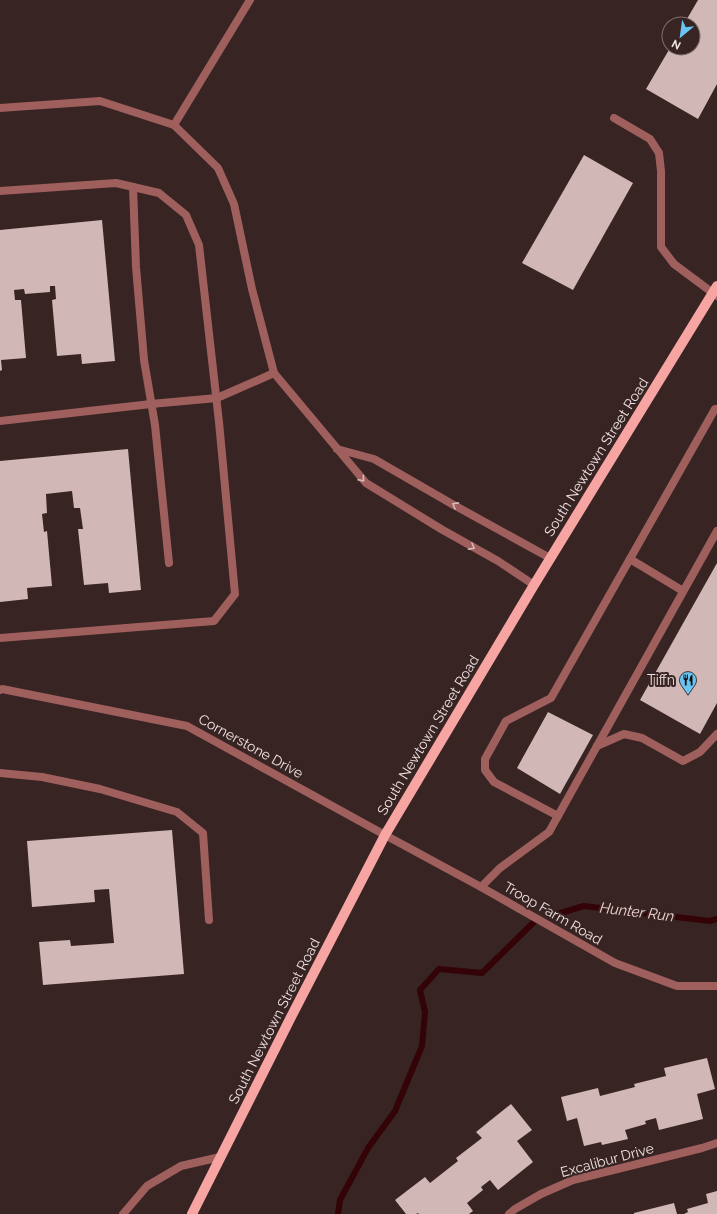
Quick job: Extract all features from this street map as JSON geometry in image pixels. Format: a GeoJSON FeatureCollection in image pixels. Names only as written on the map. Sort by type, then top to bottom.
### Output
{"type":"FeatureCollection","features":[{"type":"Feature","properties":{"kind":"main road","name":"South Newtown Street Road"},"geometry":{"type":"LineString","coordinates":[[192,1214],[384,836],[550,558],[716,292]]}},
{"type":"Feature","properties":{"kind":"street"},"geometry":{"type":"LineString","coordinates":[[174,124],[250,0]]}},
{"type":"Feature","properties":{"kind":"street"},"geometry":{"type":"LineString","coordinates":[[0,108],[100,101],[174,124],[218,168],[234,204],[252,289],[274,372],[366,483],[441,529],[498,561],[534,585]]}},
{"type":"Feature","properties":{"kind":"street"},"geometry":{"type":"LineString","coordinates":[[614,118],[650,139],[659,153],[661,171],[661,247],[674,264],[716,292]]}},
{"type":"Feature","properties":{"kind":"street"},"geometry":{"type":"LineString","coordinates":[[0,191],[116,183],[159,193],[186,215],[199,245],[216,398],[235,594],[214,621],[0,638]]}},
{"type":"Feature","properties":{"kind":"street"},"geometry":{"type":"LineString","coordinates":[[133,187],[136,267],[143,352],[151,404],[156,425],[169,563]]}},
{"type":"Feature","properties":{"kind":"street"},"geometry":{"type":"LineString","coordinates":[[0,421],[216,398],[274,372]]}},
{"type":"Feature","properties":{"kind":"street"},"geometry":{"type":"LineString","coordinates":[[558,816],[494,782],[485,770],[485,759],[506,721],[551,698],[715,409],[717,409]]}},
{"type":"Feature","properties":{"kind":"street"},"geometry":{"type":"LineString","coordinates":[[337,449],[374,459],[550,558]]}},
{"type":"Feature","properties":{"kind":"street"},"geometry":{"type":"LineString","coordinates":[[481,887],[500,868],[549,832],[717,531]]}},
{"type":"Feature","properties":{"kind":"street"},"geometry":{"type":"LineString","coordinates":[[630,559],[683,591]]}},
{"type":"Feature","properties":{"kind":"street","name":"Cornerstone Drive"},"geometry":{"type":"LineString","coordinates":[[0,690],[2,689],[187,726],[384,836]]}},
{"type":"Feature","properties":{"kind":"street"},"geometry":{"type":"LineString","coordinates":[[597,746],[624,734],[642,738],[683,761],[700,752],[717,734]]}},
{"type":"Feature","properties":{"kind":"street"},"geometry":{"type":"LineString","coordinates":[[0,773],[42,777],[100,789],[177,812],[203,833],[209,920]]}},
{"type":"Feature","properties":{"kind":"street","name":"Troop Farm Road"},"geometry":{"type":"LineString","coordinates":[[384,836],[481,887],[615,963],[677,986],[717,986]]}},
{"type":"Feature","properties":{"kind":"street","name":"Excalibur Drive"},"geometry":{"type":"LineString","coordinates":[[509,1214],[541,1194],[573,1180],[717,1143]]}},
{"type":"Feature","properties":{"kind":"street"},"geometry":{"type":"LineString","coordinates":[[123,1214],[146,1186],[181,1166],[220,1157]]}},
{"type":"Feature","properties":{"kind":"building"},"geometry":{"type":"Polygon","coordinates":[[[698,0],[717,0],[717,84],[698,119],[646,89],[665,56],[701,56],[701,16],[689,16],[698,0]]]}},
{"type":"Feature","properties":{"kind":"building"},"geometry":{"type":"Polygon","coordinates":[[[584,155],[633,183],[573,290],[522,263],[584,155]]]}},
{"type":"Feature","properties":{"kind":"building"},"geometry":{"type":"Polygon","coordinates":[[[102,220],[115,361],[82,364],[81,354],[57,356],[52,300],[56,299],[55,286],[50,286],[50,292],[25,294],[24,289],[14,290],[15,300],[21,300],[26,358],[1,360],[2,370],[0,371],[0,230],[102,220]]]}},
{"type":"Feature","properties":{"kind":"building"},"geometry":{"type":"Polygon","coordinates":[[[128,449],[141,590],[109,593],[108,583],[84,585],[78,529],[83,529],[80,508],[74,508],[72,491],[46,494],[47,513],[42,514],[44,532],[47,531],[52,586],[27,588],[28,599],[0,602],[0,461],[128,449]]]}},
{"type":"Feature","properties":{"kind":"building"},"geometry":{"type":"Polygon","coordinates":[[[717,563],[717,703],[700,734],[640,700],[717,563]]]}},
{"type":"Feature","properties":{"kind":"building"},"geometry":{"type":"Polygon","coordinates":[[[548,712],[593,735],[560,794],[517,768],[548,712]]]}},
{"type":"Feature","properties":{"kind":"building"},"geometry":{"type":"Polygon","coordinates":[[[172,830],[184,974],[43,985],[39,942],[70,940],[71,946],[114,943],[109,889],[94,890],[95,902],[32,907],[27,841],[172,830]]]}},
{"type":"Feature","properties":{"kind":"building"},"geometry":{"type":"Polygon","coordinates":[[[707,1058],[715,1089],[697,1094],[703,1119],[659,1130],[656,1118],[645,1121],[646,1124],[625,1130],[628,1139],[602,1145],[601,1142],[584,1146],[577,1118],[567,1121],[561,1097],[598,1088],[600,1096],[635,1087],[634,1084],[666,1076],[664,1068],[707,1058]]]}},
{"type":"Feature","properties":{"kind":"building"},"geometry":{"type":"Polygon","coordinates":[[[511,1104],[532,1130],[517,1141],[533,1162],[498,1190],[490,1180],[481,1187],[483,1190],[467,1203],[473,1211],[469,1214],[406,1214],[395,1200],[425,1177],[430,1183],[458,1161],[456,1158],[482,1138],[476,1132],[511,1104]]]}},
{"type":"Feature","properties":{"kind":"building"},"geometry":{"type":"Polygon","coordinates":[[[717,1191],[717,1214],[684,1214],[688,1212],[687,1209],[708,1203],[706,1194],[717,1191]]]}},
{"type":"Feature","properties":{"kind":"building"},"geometry":{"type":"Polygon","coordinates":[[[674,1203],[677,1214],[634,1214],[634,1213],[674,1203]]]}},
{"type":"Feature","properties":{"kind":"waterway","name":"Hunter Run"},"geometry":{"type":"LineString","coordinates":[[557,914],[584,906],[710,921],[717,919]]}},
{"type":"Feature","properties":{"kind":"waterway"},"geometry":{"type":"LineString","coordinates":[[338,1214],[340,1200],[368,1148],[395,1111],[422,1046],[425,1012],[420,990],[439,969],[482,973],[537,919]]}},
{"type":"Feature","properties":{"kind":"place","name":"Tiffn"},"geometry":{"type":"Point","coordinates":[688,695]}}]}
